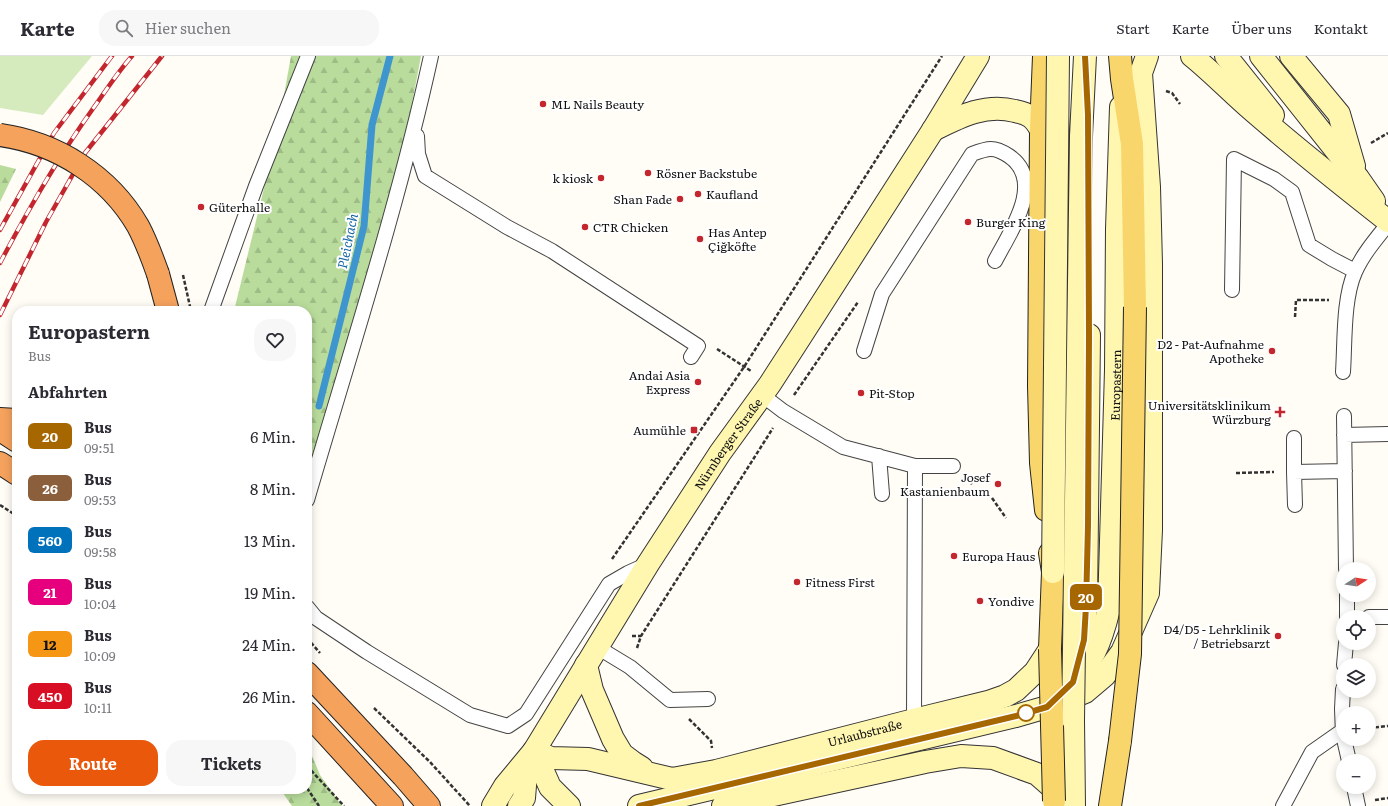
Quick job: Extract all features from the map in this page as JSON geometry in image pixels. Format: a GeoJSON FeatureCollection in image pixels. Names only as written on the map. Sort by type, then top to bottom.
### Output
{"type":"FeatureCollection","features":[{"type":"Feature","properties":{"kind":"highway"},"geometry":{"type":"LineString","coordinates":[[0,135],[14,137],[63,155],[85,168],[105,185],[123,204],[138,226],[149,249],[158,274],[167,306]]}},
{"type":"Feature","properties":{"kind":"highway"},"geometry":{"type":"LineString","coordinates":[[158,274],[160,306]]}},
{"type":"Feature","properties":{"kind":"highway"},"geometry":{"type":"LineString","coordinates":[[0,419],[12,420]]}},
{"type":"Feature","properties":{"kind":"highway"},"geometry":{"type":"LineString","coordinates":[[0,430],[12,438]]}},
{"type":"Feature","properties":{"kind":"highway"},"geometry":{"type":"LineString","coordinates":[[312,678],[429,806]]}},
{"type":"Feature","properties":{"kind":"highway"},"geometry":{"type":"LineString","coordinates":[[312,718],[392,806]]}},
{"type":"Feature","properties":{"kind":"main road"},"geometry":{"type":"LineString","coordinates":[[1044,56],[1041,130],[1039,378],[1041,463],[1053,572],[1050,649],[1059,800]]}},
{"type":"Feature","properties":{"kind":"main road","name":"Europastern"},"geometry":{"type":"LineString","coordinates":[[1110,806],[1120,741],[1130,654],[1135,307],[1132,144],[1136,69],[1120,56]]}},
{"type":"Feature","properties":{"kind":"street","name":"Nürnberger Straße"},"geometry":{"type":"LineString","coordinates":[[492,806],[505,786],[530,756],[648,564],[720,453],[798,342],[933,130],[978,56]]}},
{"type":"Feature","properties":{"kind":"street"},"geometry":{"type":"LineString","coordinates":[[1053,572],[1058,56]]}},
{"type":"Feature","properties":{"kind":"street"},"geometry":{"type":"LineString","coordinates":[[1073,682],[1084,640],[1086,606],[1089,335],[1088,115],[1085,56]]}},
{"type":"Feature","properties":{"kind":"street"},"geometry":{"type":"LineString","coordinates":[[1059,800],[1073,720],[1081,136],[1085,56]]}},
{"type":"Feature","properties":{"kind":"street"},"geometry":{"type":"LineString","coordinates":[[1192,56],[1207,68],[1232,93],[1306,156],[1388,220]]}},
{"type":"Feature","properties":{"kind":"street"},"geometry":{"type":"LineString","coordinates":[[1226,56],[1306,156]]}},
{"type":"Feature","properties":{"kind":"street"},"geometry":{"type":"LineString","coordinates":[[1261,56],[1358,178],[1388,220]]}},
{"type":"Feature","properties":{"kind":"street"},"geometry":{"type":"LineString","coordinates":[[1291,56],[1339,114],[1358,178]]}},
{"type":"Feature","properties":{"kind":"street","name":"Europastern"},"geometry":{"type":"LineString","coordinates":[[1047,707],[1073,682],[1095,653],[1102,637],[1109,609],[1116,370],[1117,229],[1136,69]]}},
{"type":"Feature","properties":{"kind":"street","name":"Europastern"},"geometry":{"type":"LineString","coordinates":[[1016,716],[1047,707],[1085,692],[1105,675],[1122,652],[1148,593],[1151,530],[1151,264],[1149,187],[1136,69]]}},
{"type":"Feature","properties":{"kind":"street"},"geometry":{"type":"LineString","coordinates":[[933,130],[976,111],[993,107],[1006,108],[1025,113],[1032,117],[1041,130]]}},
{"type":"Feature","properties":{"kind":"street","name":"Urlaubstraße"},"geometry":{"type":"LineString","coordinates":[[530,756],[588,759],[624,766],[659,777],[672,779],[716,771],[988,702],[1005,696],[1016,690],[1035,672],[1050,649]]}},
{"type":"Feature","properties":{"kind":"street","name":"Urlaubstraße"},"geometry":{"type":"LineString","coordinates":[[586,665],[592,690],[613,739],[622,754],[634,763],[659,777]]}},
{"type":"Feature","properties":{"kind":"street","name":"Urlaubstraße"},"geometry":{"type":"LineString","coordinates":[[639,806],[1016,716]]}},
{"type":"Feature","properties":{"kind":"street","name":"Nürnberger Straße"},"geometry":{"type":"LineString","coordinates":[[519,806],[524,798],[530,756]]}},
{"type":"Feature","properties":{"kind":"street"},"geometry":{"type":"LineString","coordinates":[[530,756],[550,787],[569,806]]}},
{"type":"Feature","properties":{"kind":"street"},"geometry":{"type":"LineString","coordinates":[[723,806],[752,803],[925,762],[961,756],[993,758],[1037,774],[1059,800]]}},
{"type":"Feature","properties":{"kind":"lane"},"geometry":{"type":"LineString","coordinates":[[213,306],[256,186],[308,56]]}},
{"type":"Feature","properties":{"kind":"lane"},"geometry":{"type":"LineString","coordinates":[[312,483],[416,124],[431,56]]}},
{"type":"Feature","properties":{"kind":"lane"},"geometry":{"type":"LineString","coordinates":[[416,124],[418,154],[425,176],[506,227],[552,252],[694,352]]}},
{"type":"Feature","properties":{"kind":"lane"},"geometry":{"type":"LineString","coordinates":[[864,351],[882,294],[972,154],[986,148],[1002,151],[1016,160],[1024,176],[1026,188],[1025,199],[995,261]]}},
{"type":"Feature","properties":{"kind":"lane"},"geometry":{"type":"LineString","coordinates":[[1232,290],[1234,158],[1274,179],[1292,192],[1310,245],[1355,271]]}},
{"type":"Feature","properties":{"kind":"lane"},"geometry":{"type":"LineString","coordinates":[[1343,372],[1347,300],[1355,271],[1370,246],[1388,224]]}},
{"type":"Feature","properties":{"kind":"lane"},"geometry":{"type":"LineString","coordinates":[[762,395],[784,411],[843,447],[916,466],[953,466]]}},
{"type":"Feature","properties":{"kind":"lane"},"geometry":{"type":"LineString","coordinates":[[1344,416],[1346,562]]}},
{"type":"Feature","properties":{"kind":"lane"},"geometry":{"type":"LineString","coordinates":[[1344,435],[1388,434]]}},
{"type":"Feature","properties":{"kind":"lane"},"geometry":{"type":"LineString","coordinates":[[1294,438],[1295,505]]}},
{"type":"Feature","properties":{"kind":"lane"},"geometry":{"type":"LineString","coordinates":[[879,456],[882,494]]}},
{"type":"Feature","properties":{"kind":"lane"},"geometry":{"type":"LineString","coordinates":[[914,720],[916,466]]}},
{"type":"Feature","properties":{"kind":"lane"},"geometry":{"type":"LineString","coordinates":[[1294,472],[1345,471]]}},
{"type":"Feature","properties":{"kind":"lane"},"geometry":{"type":"LineString","coordinates":[[312,613],[316,618],[367,652],[470,715],[508,726],[526,714],[609,584],[648,564]]}},
{"type":"Feature","properties":{"kind":"lane"},"geometry":{"type":"LineString","coordinates":[[1376,617],[1388,617]]}},
{"type":"Feature","properties":{"kind":"lane"},"geometry":{"type":"LineString","coordinates":[[597,647],[630,667],[670,700],[708,699]]}},
{"type":"Feature","properties":{"kind":"lane"},"geometry":{"type":"LineString","coordinates":[[1283,806],[1312,752],[1336,739]]}},
{"type":"Feature","properties":{"kind":"lane"},"geometry":{"type":"LineString","coordinates":[[1355,794],[1358,806]]}},
{"type":"Feature","properties":{"kind":"path"},"geometry":{"type":"LineString","coordinates":[[609,564],[744,367],[942,56]]}},
{"type":"Feature","properties":{"kind":"path"},"geometry":{"type":"LineString","coordinates":[[1165,91],[1172,93],[1180,104]]}},
{"type":"Feature","properties":{"kind":"path"},"geometry":{"type":"LineString","coordinates":[[1370,143],[1388,133]]}},
{"type":"Feature","properties":{"kind":"path"},"geometry":{"type":"LineString","coordinates":[[641,636],[784,411],[860,298]]}},
{"type":"Feature","properties":{"kind":"path"},"geometry":{"type":"LineString","coordinates":[[1295,317],[1296,300],[1347,300]]}},
{"type":"Feature","properties":{"kind":"path"},"geometry":{"type":"LineString","coordinates":[[694,352],[713,346],[744,367]]}},
{"type":"Feature","properties":{"kind":"path"},"geometry":{"type":"LineString","coordinates":[[1236,473],[1263,472]]}},
{"type":"Feature","properties":{"kind":"path"},"geometry":{"type":"LineString","coordinates":[[992,498],[1006,518]]}},
{"type":"Feature","properties":{"kind":"path"},"geometry":{"type":"LineString","coordinates":[[0,505],[12,513]]}},
{"type":"Feature","properties":{"kind":"path"},"geometry":{"type":"LineString","coordinates":[[312,644],[321,654]]}},
{"type":"Feature","properties":{"kind":"path"},"geometry":{"type":"LineString","coordinates":[[369,703],[430,762],[470,806]]}},
{"type":"Feature","properties":{"kind":"path"},"geometry":{"type":"LineString","coordinates":[[1376,727],[1388,726]]}},
{"type":"Feature","properties":{"kind":"path"},"geometry":{"type":"LineString","coordinates":[[312,771],[344,806]]}},
{"type":"Feature","properties":{"kind":"path"},"geometry":{"type":"LineString","coordinates":[[311,794],[319,806]]}},
{"type":"Feature","properties":{"kind":"green space"},"geometry":{"type":"Polygon","coordinates":[[[0,56],[92,56],[43,115],[0,108],[0,56]]]}},
{"type":"Feature","properties":{"kind":"green space"},"geometry":{"type":"Polygon","coordinates":[[[291,56],[421,56],[404,146],[312,467],[312,306],[235,306],[276,139],[291,56]]]}},
{"type":"Feature","properties":{"kind":"green space"},"geometry":{"type":"Polygon","coordinates":[[[0,165],[16,169],[0,202],[0,165]]]}},
{"type":"Feature","properties":{"kind":"green space"},"geometry":{"type":"Polygon","coordinates":[[[312,756],[320,775],[342,806],[292,806],[284,794],[312,794],[312,756]]]}},
{"type":"Feature","properties":{"kind":"waterway","name":"Pleichach"},"geometry":{"type":"LineString","coordinates":[[319,406],[364,226],[372,125],[390,56]]}},
{"type":"Feature","properties":{"kind":"railway"},"geometry":{"type":"LineString","coordinates":[[0,230],[54,133],[112,56]]}},
{"type":"Feature","properties":{"kind":"railway"},"geometry":{"type":"LineString","coordinates":[[0,263],[32,204],[79,128],[132,56]]}},
{"type":"Feature","properties":{"kind":"railway"},"geometry":{"type":"LineString","coordinates":[[0,315],[46,222],[85,153],[162,56]]}},
{"type":"Feature","properties":{"kind":"bus line","name":"20"},"geometry":{"type":"LineString","coordinates":[[639,806],[1016,716],[1047,707],[1073,682],[1084,640],[1088,526],[1089,173],[1085,56]]}},
{"type":"Feature","properties":{"kind":"place","name":"ML Nails Beauty"},"geometry":{"type":"Point","coordinates":[543,104]}},
{"type":"Feature","properties":{"kind":"place","name":"Rösner Backstube"},"geometry":{"type":"Point","coordinates":[648,173]}},
{"type":"Feature","properties":{"kind":"place","name":"k kiosk"},"geometry":{"type":"Point","coordinates":[601,178]}},
{"type":"Feature","properties":{"kind":"place","name":"Kaufland"},"geometry":{"type":"Point","coordinates":[698,194]}},
{"type":"Feature","properties":{"kind":"place","name":"Shan Fade"},"geometry":{"type":"Point","coordinates":[680,199]}},
{"type":"Feature","properties":{"kind":"place","name":"Güterhalle"},"geometry":{"type":"Point","coordinates":[201,207]}},
{"type":"Feature","properties":{"kind":"place","name":"Burger King"},"geometry":{"type":"Point","coordinates":[968,222]}},
{"type":"Feature","properties":{"kind":"place","name":"CTR Chicken"},"geometry":{"type":"Point","coordinates":[585,227]}},
{"type":"Feature","properties":{"kind":"place","name":"Has Antep Çiğköfte"},"geometry":{"type":"Point","coordinates":[700,239]}},
{"type":"Feature","properties":{"kind":"place","name":"D2 - Pat-Aufnahme Apotheke"},"geometry":{"type":"Point","coordinates":[1272,351]}},
{"type":"Feature","properties":{"kind":"place","name":"Andai Asia Express"},"geometry":{"type":"Point","coordinates":[698,382]}},
{"type":"Feature","properties":{"kind":"place","name":"Pit-Stop"},"geometry":{"type":"Point","coordinates":[861,393]}},
{"type":"Feature","properties":{"kind":"place","name":"Universitätsklinikum Würzburg"},"geometry":{"type":"Point","coordinates":[1280,412]}},
{"type":"Feature","properties":{"kind":"place","name":"Aumühle"},"geometry":{"type":"Point","coordinates":[694,430]}},
{"type":"Feature","properties":{"kind":"place","name":"Josef Kastanienbaum"},"geometry":{"type":"Point","coordinates":[998,484]}},
{"type":"Feature","properties":{"kind":"place","name":"Europa Haus"},"geometry":{"type":"Point","coordinates":[954,556]}},
{"type":"Feature","properties":{"kind":"place","name":"Fitness First"},"geometry":{"type":"Point","coordinates":[797,582]}},
{"type":"Feature","properties":{"kind":"place","name":"Yondive"},"geometry":{"type":"Point","coordinates":[980,601]}},
{"type":"Feature","properties":{"kind":"place","name":"D4/D5 - Lehrklinik / Betriebsarzt"},"geometry":{"type":"Point","coordinates":[1278,636]}}]}
